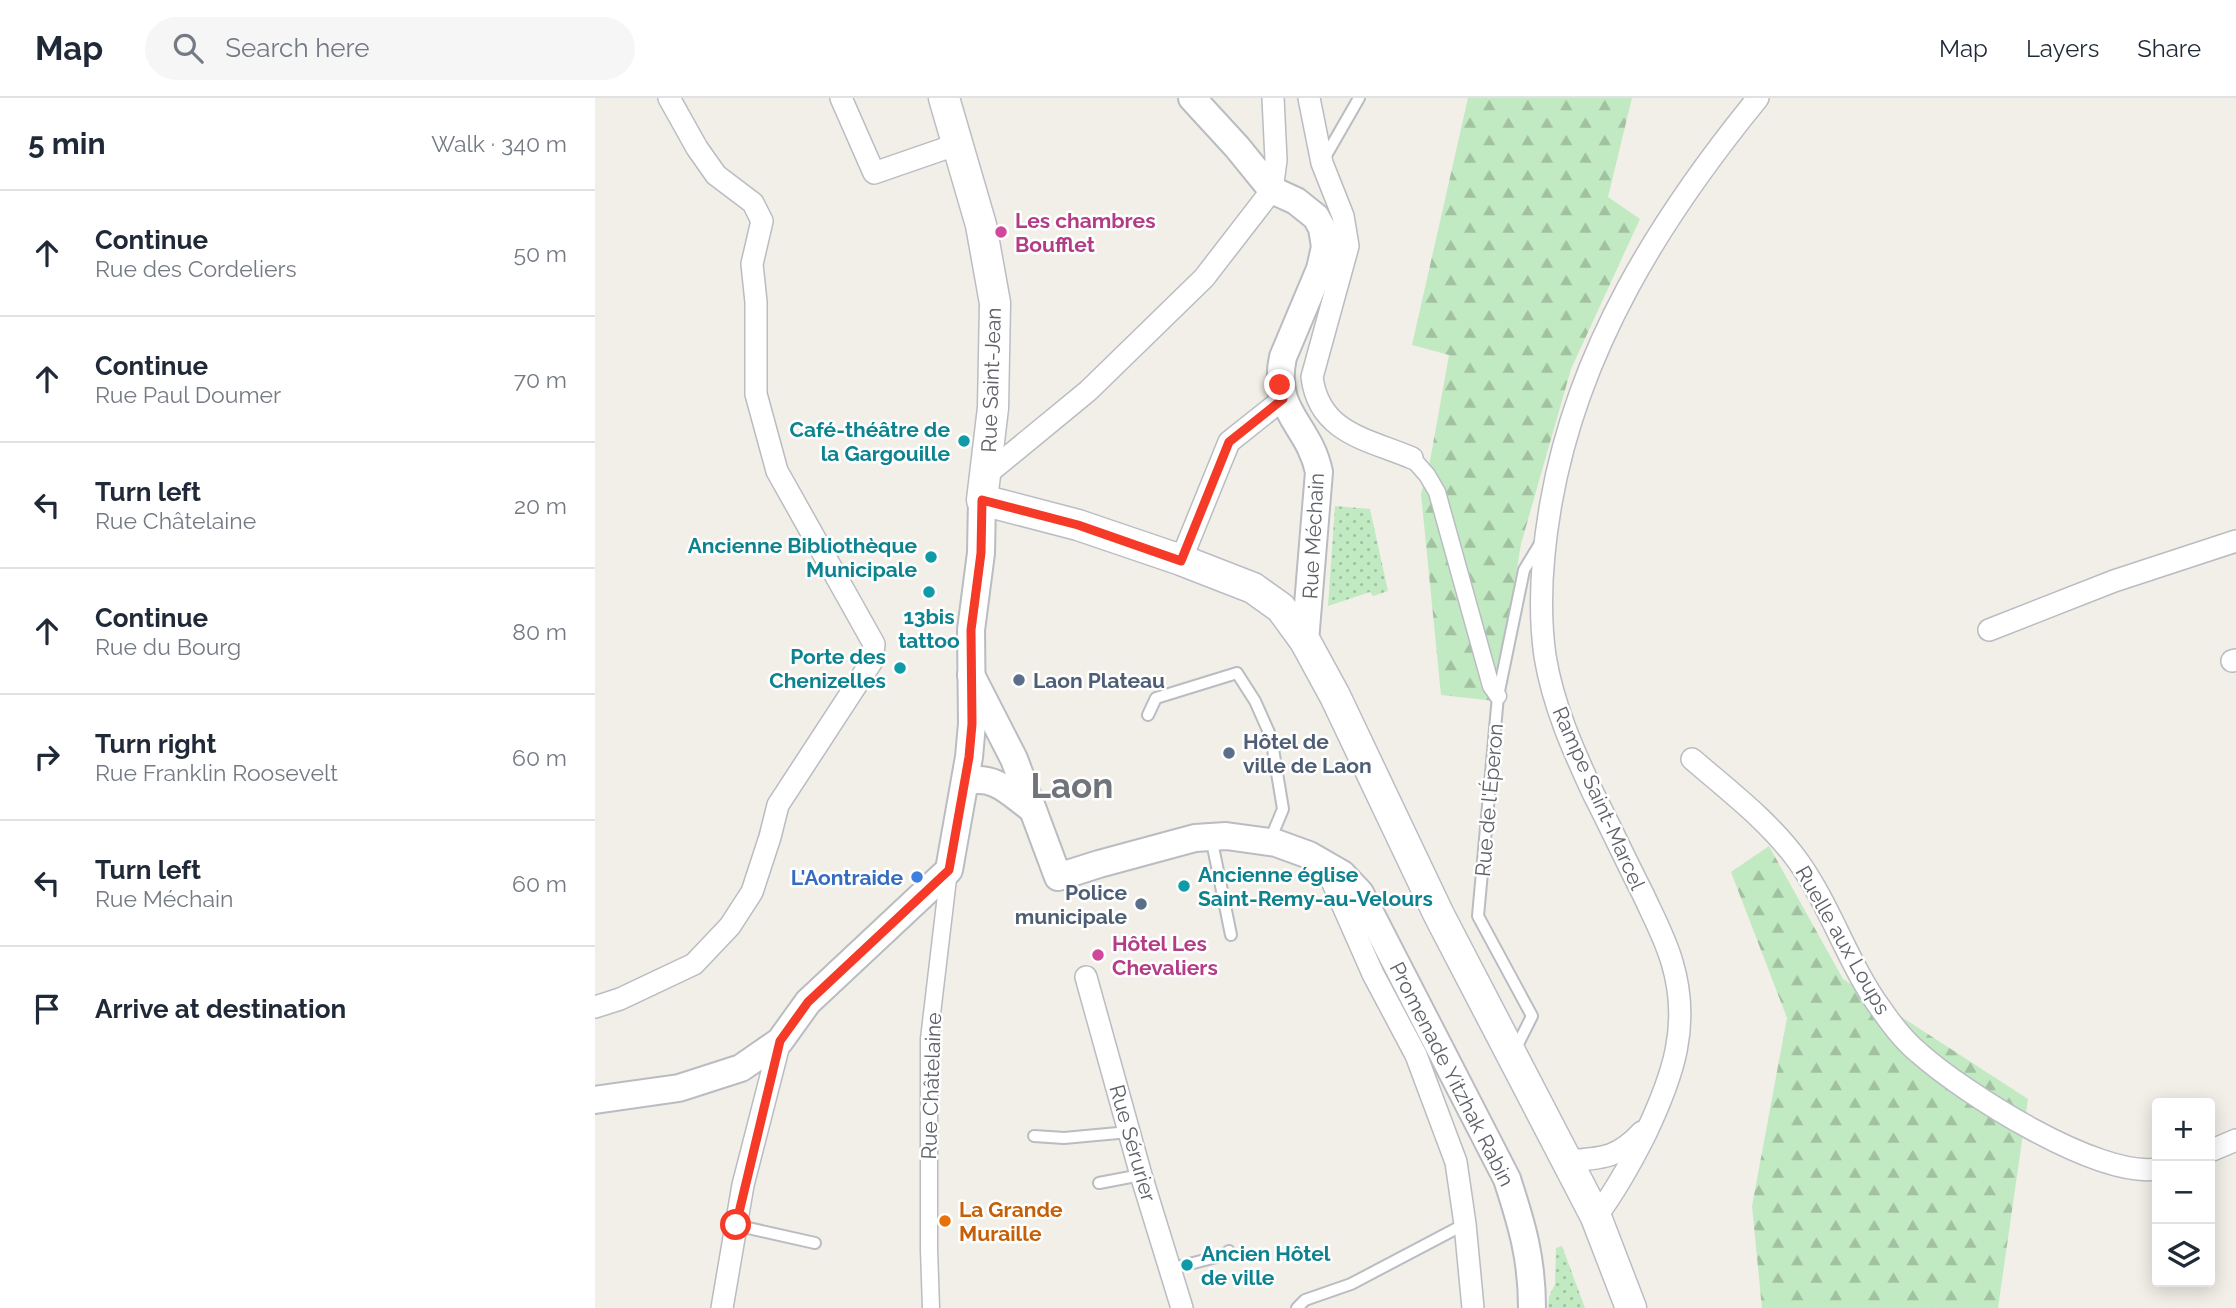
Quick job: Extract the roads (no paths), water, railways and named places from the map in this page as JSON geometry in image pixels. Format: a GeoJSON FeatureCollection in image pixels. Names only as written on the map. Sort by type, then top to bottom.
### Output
{"type":"FeatureCollection","features":[{"type":"Feature","properties":{"kind":"main road","name":"Rue Saint-Jean"},"geometry":{"type":"LineString","coordinates":[[944,98],[981,225],[995,303],[993,408],[985,487]]}},
{"type":"Feature","properties":{"kind":"main road"},"geometry":{"type":"LineString","coordinates":[[985,487],[1078,525],[1253,588],[1281,608],[1305,641],[1335,696],[1462,958],[1596,1217],[1631,1308]]}},
{"type":"Feature","properties":{"kind":"street"},"geometry":{"type":"LineString","coordinates":[[595,1007],[620,999],[694,964],[730,926],[752,892],[778,806],[872,661],[874,644],[777,471],[755,394],[756,302],[752,264],[762,221],[754,203],[716,175],[690,138],[669,98]]}},
{"type":"Feature","properties":{"kind":"street"},"geometry":{"type":"LineString","coordinates":[[841,98],[874,173],[958,144]]}},
{"type":"Feature","properties":{"kind":"street"},"geometry":{"type":"LineString","coordinates":[[1192,98],[1237,147],[1272,191]]}},
{"type":"Feature","properties":{"kind":"street"},"geometry":{"type":"LineString","coordinates":[[985,487],[1204,278],[1272,191],[1276,160],[1273,98]]}},
{"type":"Feature","properties":{"kind":"street"},"geometry":{"type":"LineString","coordinates":[[1309,98],[1322,163],[1343,216],[1349,246],[1312,377],[1314,395],[1323,412],[1337,426],[1412,458],[1437,492],[1491,686],[1499,696]]}},
{"type":"Feature","properties":{"kind":"street","name":"Rampe Saint-Marcel"},"geometry":{"type":"LineString","coordinates":[[1596,1217],[1618,1188],[1671,1078],[1680,1006],[1677,982],[1664,939],[1580,766],[1556,702],[1542,630],[1541,593],[1545,534],[1568,428],[1598,347],[1619,302],[1687,189],[1758,98]]}},
{"type":"Feature","properties":{"kind":"street","name":"Rue Méchain"},"geometry":{"type":"LineString","coordinates":[[1272,191],[1309,210],[1316,217],[1325,239],[1320,269],[1283,357],[1280,385],[1283,399],[1313,449],[1319,471],[1305,641]]}},
{"type":"Feature","properties":{"kind":"street"},"geometry":{"type":"LineString","coordinates":[[1181,561],[1229,442],[1283,399]]}},
{"type":"Feature","properties":{"kind":"street","name":"Rue Châtelaine"},"geometry":{"type":"LineString","coordinates":[[931,1308],[929,1039],[949,870],[965,782],[972,724],[971,630],[981,553],[985,487]]}},
{"type":"Feature","properties":{"kind":"street"},"geometry":{"type":"LineString","coordinates":[[1989,630],[2114,581],[2236,541]]}},
{"type":"Feature","properties":{"kind":"street"},"geometry":{"type":"LineString","coordinates":[[971,675],[1014,759],[1032,809]]}},
{"type":"Feature","properties":{"kind":"street","name":"Ruelle aux Loups"},"geometry":{"type":"LineString","coordinates":[[1692,759],[1772,830],[1799,862],[1878,1006],[1918,1053],[1974,1094],[2050,1140],[2121,1167],[2152,1169]]}},
{"type":"Feature","properties":{"kind":"street"},"geometry":{"type":"LineString","coordinates":[[965,782],[979,778],[993,781],[1032,809]]}},
{"type":"Feature","properties":{"kind":"street","name":"Promenade Yitzhak Rabin"},"geometry":{"type":"LineString","coordinates":[[1032,809],[1058,877],[1195,838],[1226,836],[1269,842],[1309,855],[1342,874],[1360,893],[1507,1179],[1531,1262],[1532,1308]]}},
{"type":"Feature","properties":{"kind":"street"},"geometry":{"type":"LineString","coordinates":[[1324,863],[1373,974],[1416,1055],[1456,1162],[1473,1308]]}},
{"type":"Feature","properties":{"kind":"street"},"geometry":{"type":"LineString","coordinates":[[595,1100],[679,1088],[741,1068],[780,1041],[808,1002],[949,870]]}},
{"type":"Feature","properties":{"kind":"street","name":"Rue Sérurier"},"geometry":{"type":"LineString","coordinates":[[1086,977],[1141,1175],[1182,1308]]}},
{"type":"Feature","properties":{"kind":"street"},"geometry":{"type":"LineString","coordinates":[[722,1308],[736,1225],[780,1041]]}},
{"type":"Feature","properties":{"kind":"street","name":"Rampe Saint-Marcel"},"geometry":{"type":"LineString","coordinates":[[1567,1161],[1615,1154],[1625,1149],[1650,1123]]}},
{"type":"Feature","properties":{"kind":"street"},"geometry":{"type":"LineString","coordinates":[[2215,1149],[2236,1140]]}},
{"type":"Feature","properties":{"kind":"lane"},"geometry":{"type":"LineString","coordinates":[[1322,163],[1360,98]]}},
{"type":"Feature","properties":{"kind":"lane","name":"Rue de l'Éperon"},"geometry":{"type":"LineString","coordinates":[[1512,1055],[1532,1016],[1478,916],[1499,696],[1524,570],[1545,534]]}},
{"type":"Feature","properties":{"kind":"lane"},"geometry":{"type":"LineString","coordinates":[[1147,715],[1156,698],[1237,673],[1255,701],[1271,737],[1283,810],[1269,842]]}},
{"type":"Feature","properties":{"kind":"lane"},"geometry":{"type":"LineString","coordinates":[[1211,837],[1231,935]]}},
{"type":"Feature","properties":{"kind":"lane"},"geometry":{"type":"LineString","coordinates":[[1034,1136],[1064,1138],[1129,1132]]}},
{"type":"Feature","properties":{"kind":"lane"},"geometry":{"type":"LineString","coordinates":[[1099,1183],[1141,1175]]}},
{"type":"Feature","properties":{"kind":"lane"},"geometry":{"type":"LineString","coordinates":[[1297,1308],[1305,1300],[1351,1284],[1465,1224]]}},
{"type":"Feature","properties":{"kind":"lane"},"geometry":{"type":"LineString","coordinates":[[736,1225],[815,1243]]}},
{"type":"Feature","properties":{"kind":"lane"},"geometry":{"type":"LineString","coordinates":[[1170,1269],[1224,1255],[1229,1251]]}},
{"type":"Feature","properties":{"kind":"place","name":"Les chambres Boufflet"},"geometry":{"type":"Point","coordinates":[1001,232]}},
{"type":"Feature","properties":{"kind":"place","name":"Café-théâtre de la Gargouille"},"geometry":{"type":"Point","coordinates":[964,441]}},
{"type":"Feature","properties":{"kind":"place","name":"Ancienne Bibliothèque Municipale"},"geometry":{"type":"Point","coordinates":[931,557]}},
{"type":"Feature","properties":{"kind":"place","name":"13bis tattoo"},"geometry":{"type":"Point","coordinates":[929,592]}},
{"type":"Feature","properties":{"kind":"place","name":"Porte des Chenizelles"},"geometry":{"type":"Point","coordinates":[900,668]}},
{"type":"Feature","properties":{"kind":"place","name":"Laon Plateau"},"geometry":{"type":"Point","coordinates":[1019,680]}},
{"type":"Feature","properties":{"kind":"place","name":"Hôtel de ville de Laon"},"geometry":{"type":"Point","coordinates":[1229,753]}},
{"type":"Feature","properties":{"kind":"place","name":"L'Aontraide"},"geometry":{"type":"Point","coordinates":[917,877]}},
{"type":"Feature","properties":{"kind":"place","name":"Ancienne église Saint-Remy-au-Velours"},"geometry":{"type":"Point","coordinates":[1184,886]}},
{"type":"Feature","properties":{"kind":"place","name":"Police municipale"},"geometry":{"type":"Point","coordinates":[1141,904]}},
{"type":"Feature","properties":{"kind":"place","name":"Hôtel Les Chevaliers"},"geometry":{"type":"Point","coordinates":[1098,955]}},
{"type":"Feature","properties":{"kind":"place","name":"La Grande Muraille"},"geometry":{"type":"Point","coordinates":[945,1221]}},
{"type":"Feature","properties":{"kind":"place","name":"Ancien Hôtel de ville"},"geometry":{"type":"Point","coordinates":[1187,1265]}},
{"type":"Feature","properties":{"kind":"district","name":"Laon"},"geometry":{"type":"Point","coordinates":[1072,785]}}]}
